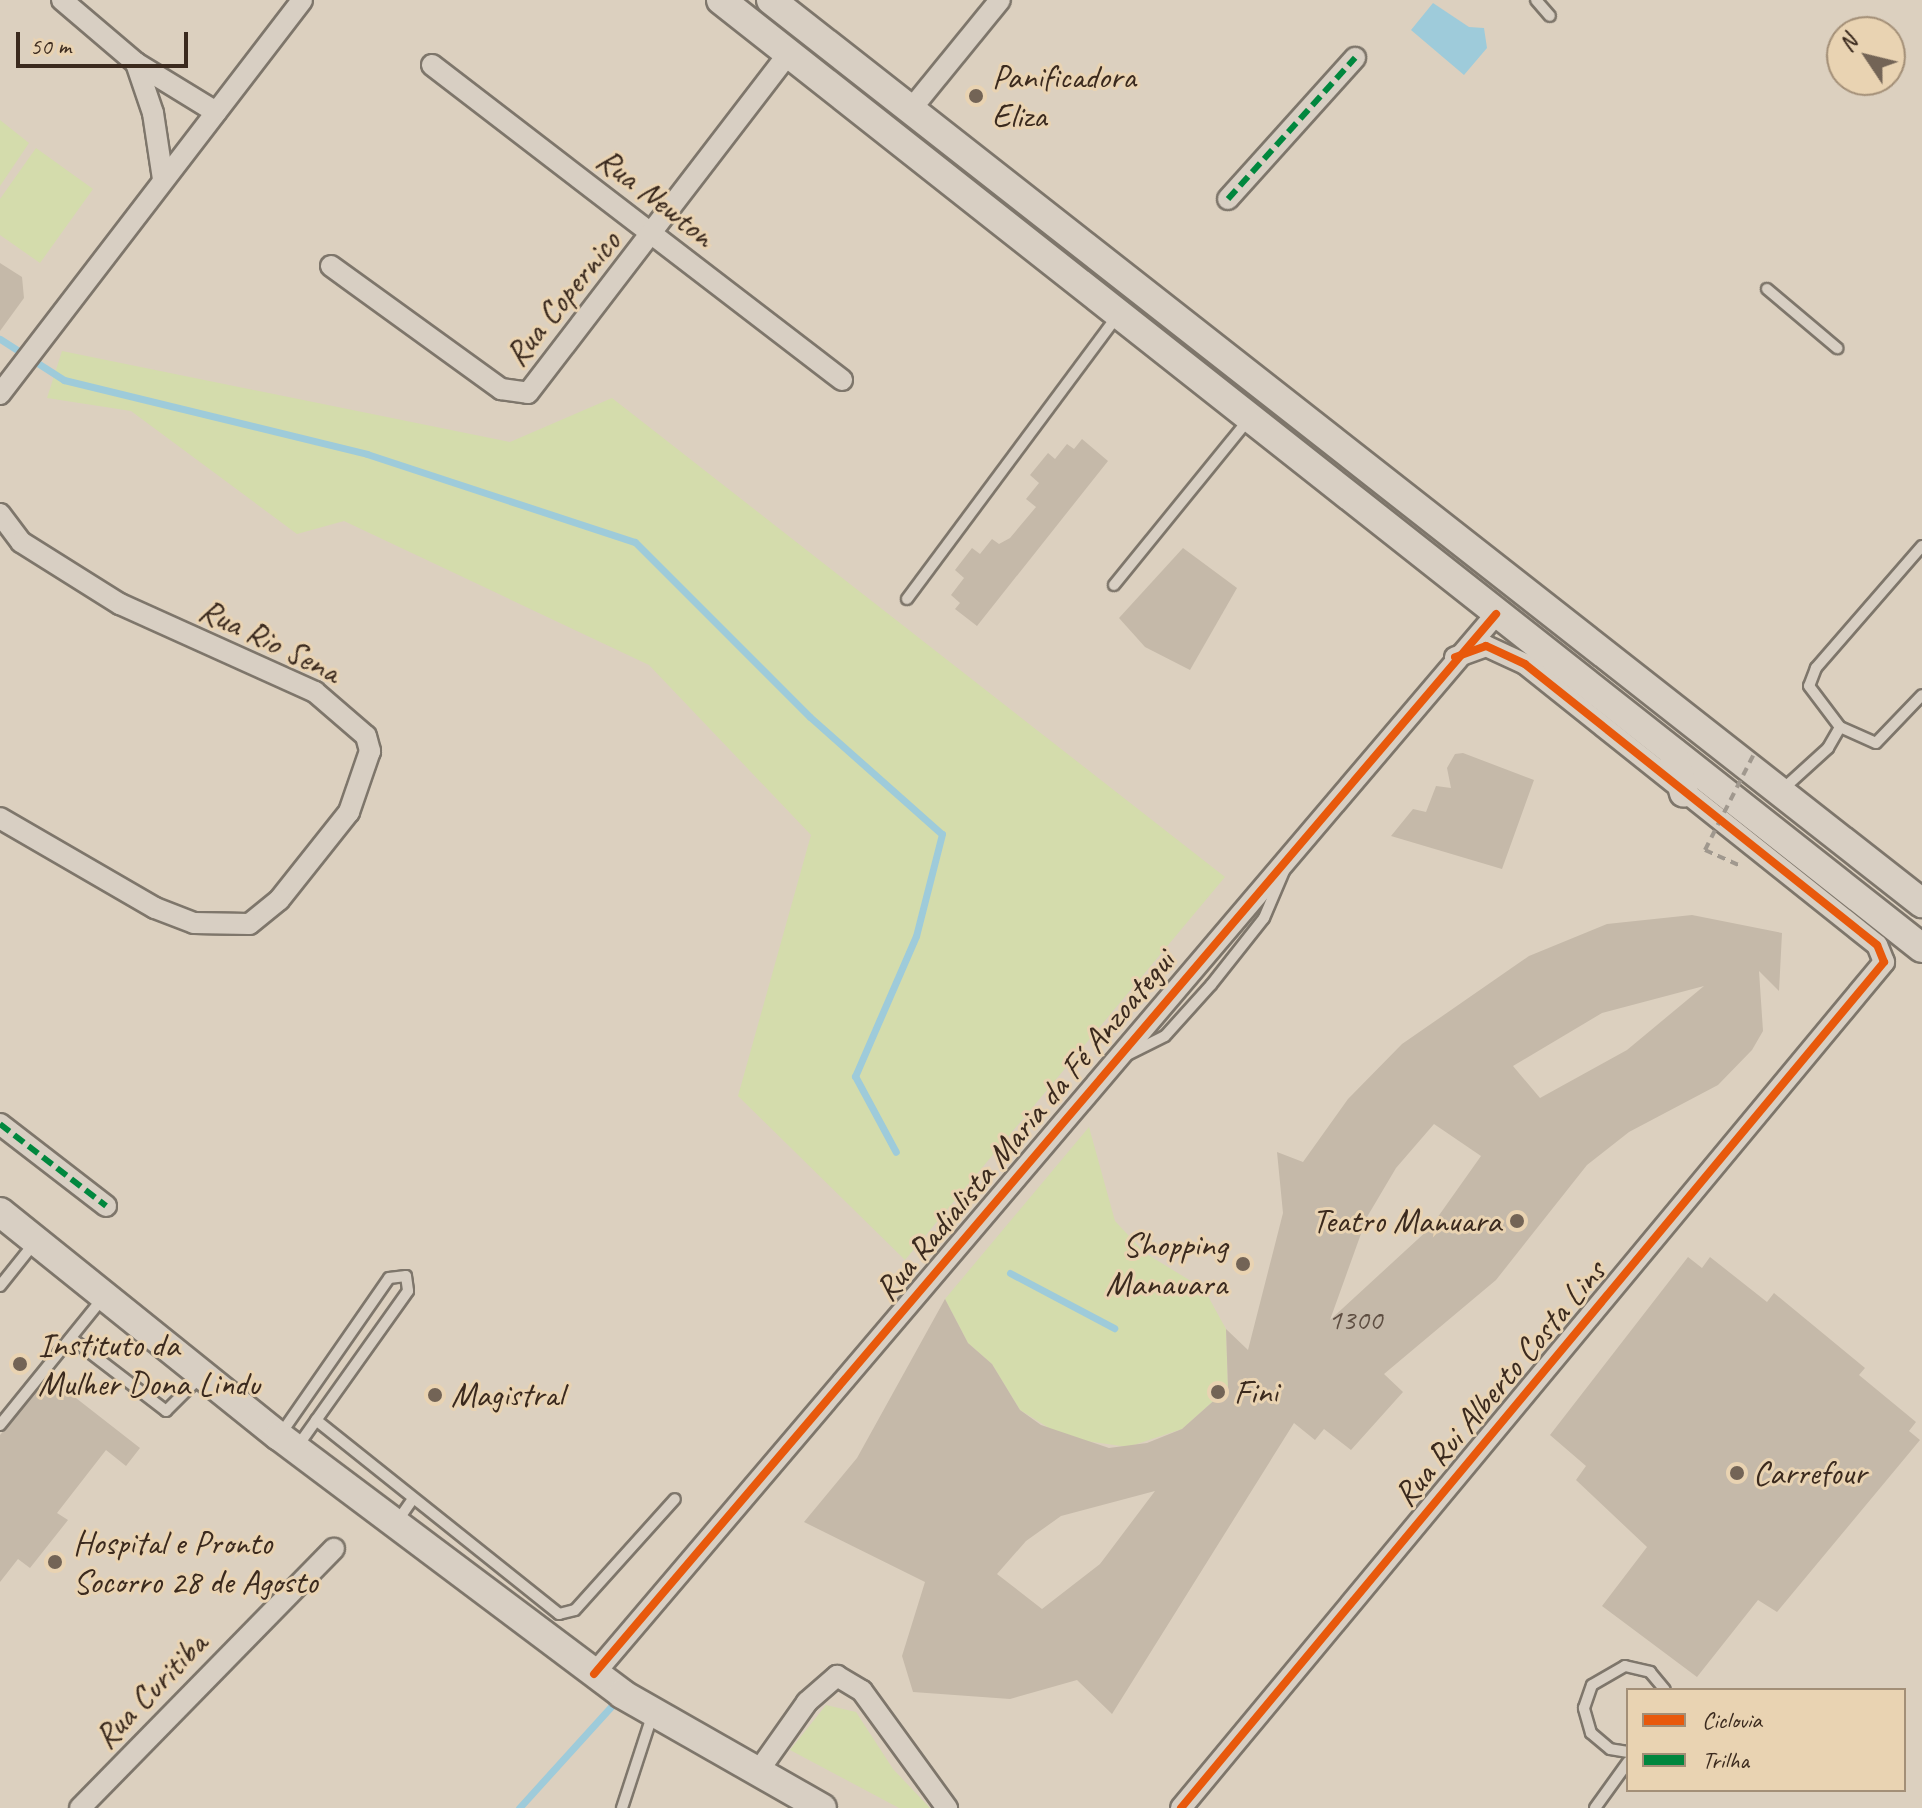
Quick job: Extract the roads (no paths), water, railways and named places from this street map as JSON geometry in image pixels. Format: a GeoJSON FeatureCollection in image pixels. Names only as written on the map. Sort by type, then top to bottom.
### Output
{"type":"FeatureCollection","features":[{"type":"Feature","properties":{"kind":"main road"},"geometry":{"type":"LineString","coordinates":[[721,0],[1121,312],[1496,614],[1922,948]]}},
{"type":"Feature","properties":{"kind":"main road"},"geometry":{"type":"LineString","coordinates":[[771,0],[1439,519],[1591,647],[1783,789],[1922,903]]}},
{"type":"Feature","properties":{"kind":"main road"},"geometry":{"type":"LineString","coordinates":[[1570,700],[1608,701]]}},
{"type":"Feature","properties":{"kind":"main road"},"geometry":{"type":"LineString","coordinates":[[1673,752],[1684,793]]}},
{"type":"Feature","properties":{"kind":"main road"},"geometry":{"type":"LineString","coordinates":[[0,1212],[107,1294],[287,1442],[594,1674],[653,1714],[822,1808]]}},
{"type":"Feature","properties":{"kind":"street"},"geometry":{"type":"LineString","coordinates":[[62,0],[136,63],[216,112]]}},
{"type":"Feature","properties":{"kind":"street"},"geometry":{"type":"LineString","coordinates":[[4,386],[37,338],[302,0]]}},
{"type":"Feature","properties":{"kind":"street"},"geometry":{"type":"LineString","coordinates":[[912,108],[1000,0]]}},
{"type":"Feature","properties":{"kind":"street","name":"Rua Copernico"},"geometry":{"type":"LineString","coordinates":[[331,266],[501,389],[519,395],[542,381],[789,53]]}},
{"type":"Feature","properties":{"kind":"street"},"geometry":{"type":"LineString","coordinates":[[1228,199],[1355,58]]}},
{"type":"Feature","properties":{"kind":"street"},"geometry":{"type":"LineString","coordinates":[[136,63],[153,113],[163,179]]}},
{"type":"Feature","properties":{"kind":"street","name":"Rua Newton"},"geometry":{"type":"LineString","coordinates":[[432,65],[842,380]]}},
{"type":"Feature","properties":{"kind":"street","name":"Rua Rio Sena"},"geometry":{"type":"LineString","coordinates":[[0,514],[21,542],[120,604],[315,692],[366,736],[370,751],[349,812],[279,900],[249,924],[194,923],[155,908],[86,862],[0,818]]}},
{"type":"Feature","properties":{"kind":"street","name":"Rua Radialista Maria da Fé Anzoategui"},"geometry":{"type":"LineString","coordinates":[[594,1674],[1455,657],[1496,614]]}},
{"type":"Feature","properties":{"kind":"street","name":"Rua Rui Alberto Costa Lins"},"geometry":{"type":"LineString","coordinates":[[1181,1808],[1535,1377],[1861,996],[1882,966],[1880,949],[1570,700],[1502,651],[1486,646],[1455,657]]}},
{"type":"Feature","properties":{"kind":"street"},"geometry":{"type":"LineString","coordinates":[[0,1124],[106,1206]]}},
{"type":"Feature","properties":{"kind":"street","name":"Rua Curitiba"},"geometry":{"type":"LineString","coordinates":[[80,1808],[334,1549]]}},
{"type":"Feature","properties":{"kind":"street"},"geometry":{"type":"LineString","coordinates":[[757,1773],[807,1702],[837,1676],[862,1691],[947,1808]]}},
{"type":"Feature","properties":{"kind":"lane"},"geometry":{"type":"LineString","coordinates":[[1536,0],[1550,16]]}},
{"type":"Feature","properties":{"kind":"lane"},"geometry":{"type":"LineString","coordinates":[[1767,289],[1837,348]]}},
{"type":"Feature","properties":{"kind":"lane"},"geometry":{"type":"LineString","coordinates":[[907,599],[1121,312]]}},
{"type":"Feature","properties":{"kind":"lane"},"geometry":{"type":"LineString","coordinates":[[1114,585],[1251,416]]}},
{"type":"Feature","properties":{"kind":"lane"},"geometry":{"type":"LineString","coordinates":[[1922,546],[1816,668],[1809,686],[1840,727],[1876,743],[1922,695]]}},
{"type":"Feature","properties":{"kind":"lane"},"geometry":{"type":"LineString","coordinates":[[1783,789],[1828,748],[1840,727]]}},
{"type":"Feature","properties":{"kind":"lane"},"geometry":{"type":"LineString","coordinates":[[0,1286],[37,1240]]}},
{"type":"Feature","properties":{"kind":"lane"},"geometry":{"type":"LineString","coordinates":[[406,1276],[408,1291],[316,1420],[287,1442],[389,1278],[406,1276]]}},
{"type":"Feature","properties":{"kind":"lane"},"geometry":{"type":"LineString","coordinates":[[0,1425],[107,1294]]}},
{"type":"Feature","properties":{"kind":"lane"},"geometry":{"type":"LineString","coordinates":[[71,1338],[166,1411],[204,1372]]}},
{"type":"Feature","properties":{"kind":"lane"},"geometry":{"type":"LineString","coordinates":[[316,1420],[559,1614],[575,1610],[675,1499]]}},
{"type":"Feature","properties":{"kind":"lane"},"geometry":{"type":"LineString","coordinates":[[395,1525],[413,1499]]}},
{"type":"Feature","properties":{"kind":"lane"},"geometry":{"type":"LineString","coordinates":[[1626,1752],[1610,1749],[1591,1733],[1584,1708],[1592,1685],[1625,1666],[1650,1672],[1663,1688]]}},
{"type":"Feature","properties":{"kind":"lane"},"geometry":{"type":"LineString","coordinates":[[622,1808],[653,1714]]}},
{"type":"Feature","properties":{"kind":"lane"},"geometry":{"type":"LineString","coordinates":[[1595,1808],[1626,1765]]}},
{"type":"Feature","properties":{"kind":"water"},"geometry":{"type":"Polygon","coordinates":[[[1433,3],[1469,27],[1484,28],[1487,48],[1464,75],[1411,30],[1433,3]]]}},
{"type":"Feature","properties":{"kind":"waterway"},"geometry":{"type":"LineString","coordinates":[[0,339],[64,380],[367,454],[635,542],[810,717],[942,834],[916,936],[855,1076],[896,1152]]}},
{"type":"Feature","properties":{"kind":"waterway"},"geometry":{"type":"LineString","coordinates":[[1010,1273],[1114,1328]]}},
{"type":"Feature","properties":{"kind":"waterway"},"geometry":{"type":"LineString","coordinates":[[519,1808],[617,1700]]}},
{"type":"Feature","properties":{"kind":"place","name":"Panificadora Eliza"},"geometry":{"type":"Point","coordinates":[976,96]}},
{"type":"Feature","properties":{"kind":"place","name":"Teatro Manuara"},"geometry":{"type":"Point","coordinates":[1517,1221]}},
{"type":"Feature","properties":{"kind":"place","name":"Shopping Manauara"},"geometry":{"type":"Point","coordinates":[1243,1264]}},
{"type":"Feature","properties":{"kind":"place","name":"Instituto da Mulher Dona Lindu"},"geometry":{"type":"Point","coordinates":[20,1364]}},
{"type":"Feature","properties":{"kind":"place","name":"Fini"},"geometry":{"type":"Point","coordinates":[1218,1392]}},
{"type":"Feature","properties":{"kind":"place","name":"Magistral"},"geometry":{"type":"Point","coordinates":[435,1395]}},
{"type":"Feature","properties":{"kind":"place","name":"Carrefour"},"geometry":{"type":"Point","coordinates":[1737,1473]}},
{"type":"Feature","properties":{"kind":"place","name":"Hospital e Pronto Socorro 28 de Agosto"},"geometry":{"type":"Point","coordinates":[55,1562]}}]}
